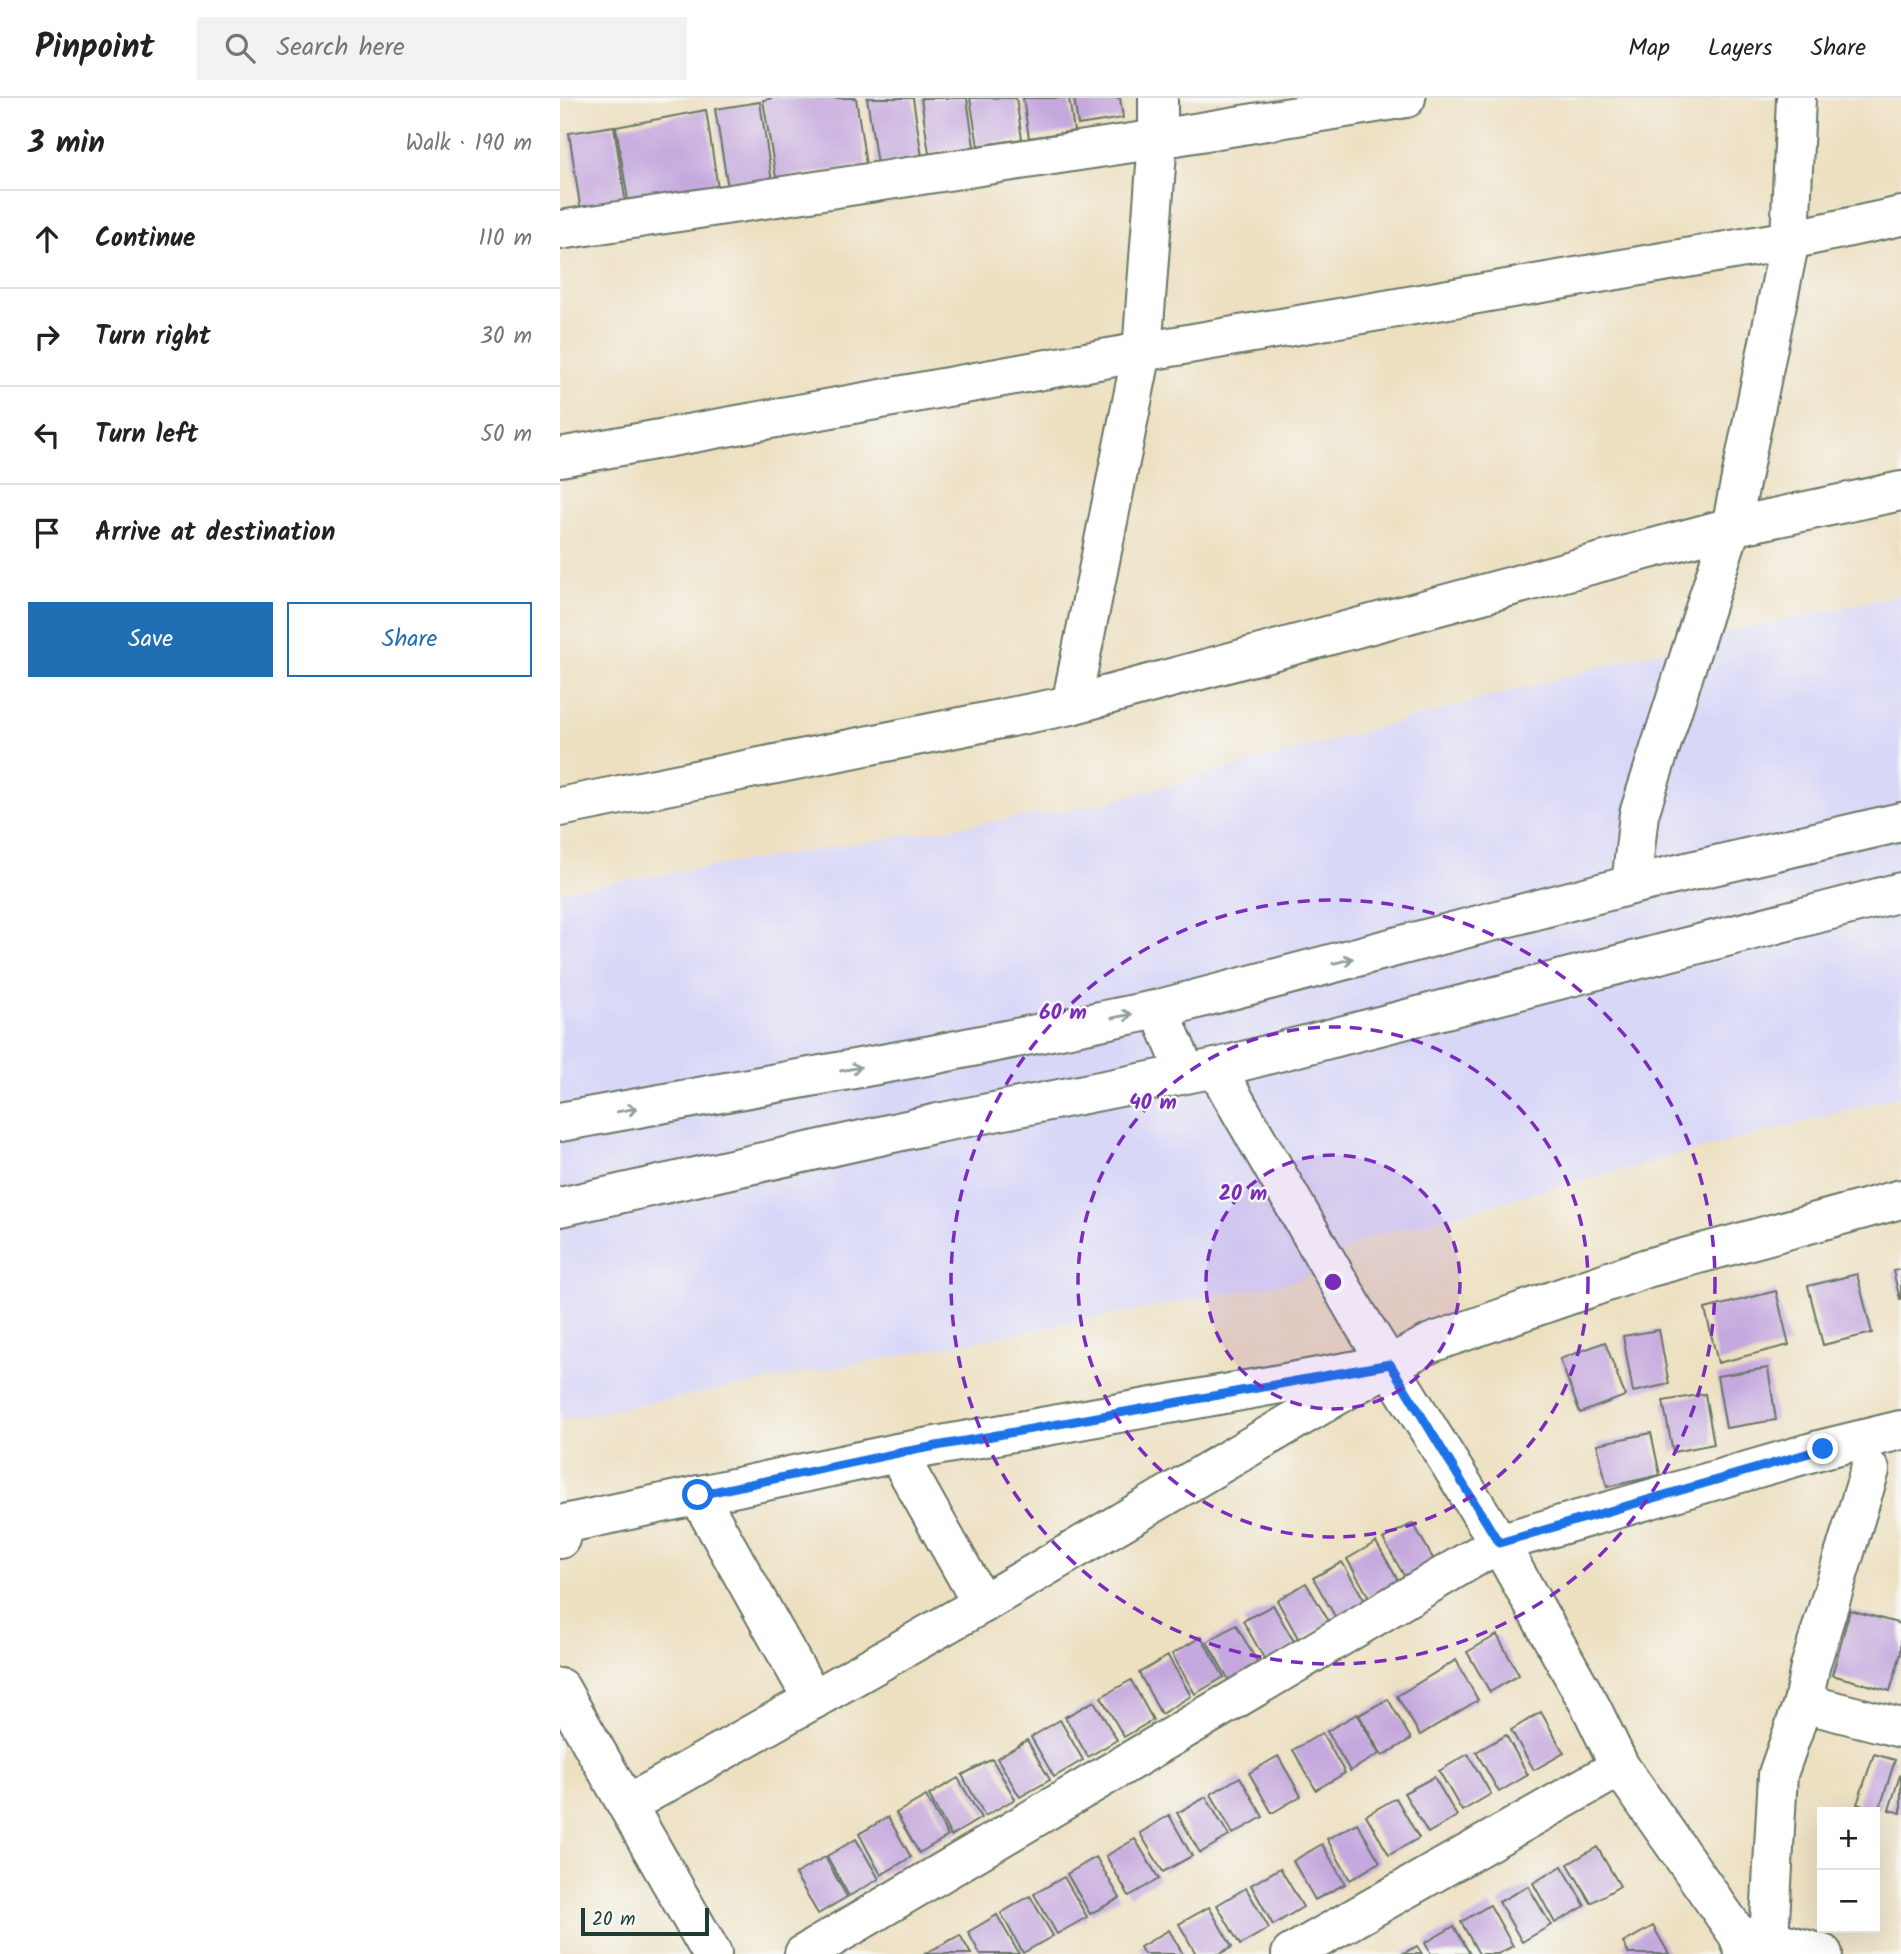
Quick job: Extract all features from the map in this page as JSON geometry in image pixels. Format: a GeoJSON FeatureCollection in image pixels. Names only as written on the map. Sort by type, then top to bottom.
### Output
{"type":"FeatureCollection","features":[{"type":"Feature","properties":{"kind":"street"},"geometry":{"type":"LineString","coordinates":[[1072,705],[1142,352],[1158,139],[1158,98]]}},
{"type":"Feature","properties":{"kind":"street"},"geometry":{"type":"LineString","coordinates":[[560,230],[1158,139],[1406,98]]}},
{"type":"Feature","properties":{"kind":"street"},"geometry":{"type":"LineString","coordinates":[[1631,885],[1639,814],[1731,527],[1790,240],[1796,98]]}},
{"type":"Feature","properties":{"kind":"street"},"geometry":{"type":"LineString","coordinates":[[560,457],[1142,352],[1790,240],[1901,216]]}},
{"type":"Feature","properties":{"kind":"street"},"geometry":{"type":"LineString","coordinates":[[560,807],[1072,705],[1731,527],[1901,491]]}},
{"type":"Feature","properties":{"kind":"street"},"geometry":{"type":"LineString","coordinates":[[560,1122],[918,1058],[1158,1009],[1631,885],[1901,822]]}},
{"type":"Feature","properties":{"kind":"street"},"geometry":{"type":"LineString","coordinates":[[560,1207],[939,1123],[1201,1071],[1901,892]]}},
{"type":"Feature","properties":{"kind":"street"},"geometry":{"type":"LineString","coordinates":[[1158,1009],[1390,1364],[1499,1543],[1592,1709],[1620,1767],[1751,1943],[1822,1954]]}},
{"type":"Feature","properties":{"kind":"street"},"geometry":{"type":"LineString","coordinates":[[627,1805],[982,1604],[1390,1364],[1431,1343],[1647,1268],[1901,1199]]}},
{"type":"Feature","properties":{"kind":"street"},"geometry":{"type":"LineString","coordinates":[[560,1539],[565,1524],[698,1495],[898,1453],[1390,1364]]}},
{"type":"Feature","properties":{"kind":"street"},"geometry":{"type":"LineString","coordinates":[[804,1954],[1499,1543],[1823,1449],[1901,1430]]}},
{"type":"Feature","properties":{"kind":"street"},"geometry":{"type":"LineString","coordinates":[[1751,1943],[1778,1774],[1803,1703],[1810,1667],[1886,1475],[1823,1449]]}},
{"type":"Feature","properties":{"kind":"street"},"geometry":{"type":"LineString","coordinates":[[898,1453],[982,1604]]}},
{"type":"Feature","properties":{"kind":"street"},"geometry":{"type":"LineString","coordinates":[[698,1495],[813,1700]]}},
{"type":"Feature","properties":{"kind":"street"},"geometry":{"type":"LineString","coordinates":[[560,1688],[712,1954]]}},
{"type":"Feature","properties":{"kind":"street"},"geometry":{"type":"LineString","coordinates":[[1803,1703],[1901,1728]]}},
{"type":"Feature","properties":{"kind":"street"},"geometry":{"type":"LineString","coordinates":[[1291,1954],[1620,1767]]}},
{"type":"Feature","properties":{"kind":"shaded area"},"geometry":{"type":"Polygon","coordinates":[[[1901,595],[1901,1096],[1366,1238],[1298,1280],[560,1420],[560,891],[1096,805],[1732,631],[1901,595]]]}},
{"type":"Feature","properties":{"kind":"building"},"geometry":{"type":"Polygon","coordinates":[[[856,98],[866,165],[776,178],[763,100],[856,98]]]}},
{"type":"Feature","properties":{"kind":"building"},"geometry":{"type":"Polygon","coordinates":[[[867,98],[913,98],[922,157],[877,164],[867,98]]]}},
{"type":"Feature","properties":{"kind":"building"},"geometry":{"type":"Polygon","coordinates":[[[921,98],[967,98],[974,147],[929,154],[921,98]]]}},
{"type":"Feature","properties":{"kind":"building"},"geometry":{"type":"Polygon","coordinates":[[[970,98],[1016,98],[1022,139],[978,146],[970,98]]]}},
{"type":"Feature","properties":{"kind":"building"},"geometry":{"type":"Polygon","coordinates":[[[1023,98],[1069,98],[1074,131],[1029,138],[1023,98]]]}},
{"type":"Feature","properties":{"kind":"building"},"geometry":{"type":"Polygon","coordinates":[[[1074,98],[1120,98],[1123,118],[1078,125],[1074,98]]]}},
{"type":"Feature","properties":{"kind":"building"},"geometry":{"type":"Polygon","coordinates":[[[760,102],[772,181],[728,188],[715,109],[760,102]]]}},
{"type":"Feature","properties":{"kind":"building"},"geometry":{"type":"Polygon","coordinates":[[[706,110],[718,189],[629,206],[616,127],[706,110]]]}},
{"type":"Feature","properties":{"kind":"building"},"geometry":{"type":"Polygon","coordinates":[[[614,126],[626,205],[581,212],[569,133],[614,126]]]}},
{"type":"Feature","properties":{"kind":"building"},"geometry":{"type":"Polygon","coordinates":[[[1901,1269],[1901,1299],[1900,1299],[1893,1271],[1901,1269]]]}},
{"type":"Feature","properties":{"kind":"building"},"geometry":{"type":"Polygon","coordinates":[[[1857,1274],[1872,1333],[1823,1345],[1808,1286],[1857,1274]]]}},
{"type":"Feature","properties":{"kind":"building"},"geometry":{"type":"Polygon","coordinates":[[[1776,1291],[1789,1345],[1718,1363],[1705,1309],[1776,1291]]]}},
{"type":"Feature","properties":{"kind":"building"},"geometry":{"type":"Polygon","coordinates":[[[1659,1330],[1669,1384],[1633,1392],[1623,1336],[1659,1330]]]}},
{"type":"Feature","properties":{"kind":"building"},"geometry":{"type":"Polygon","coordinates":[[[1605,1342],[1625,1396],[1580,1413],[1560,1359],[1605,1342]]]}},
{"type":"Feature","properties":{"kind":"building"},"geometry":{"type":"Polygon","coordinates":[[[1768,1368],[1776,1420],[1726,1428],[1717,1376],[1768,1368]]]}},
{"type":"Feature","properties":{"kind":"building"},"geometry":{"type":"Polygon","coordinates":[[[1705,1394],[1714,1444],[1673,1452],[1663,1401],[1705,1394]]]}},
{"type":"Feature","properties":{"kind":"building"},"geometry":{"type":"Polygon","coordinates":[[[1651,1433],[1660,1475],[1607,1487],[1597,1444],[1651,1433]]]}},
{"type":"Feature","properties":{"kind":"building"},"geometry":{"type":"Polygon","coordinates":[[[1413,1523],[1435,1562],[1406,1579],[1383,1539],[1413,1523]]]}},
{"type":"Feature","properties":{"kind":"building"},"geometry":{"type":"Polygon","coordinates":[[[1376,1542],[1399,1582],[1370,1599],[1347,1559],[1376,1542]]]}},
{"type":"Feature","properties":{"kind":"building"},"geometry":{"type":"Polygon","coordinates":[[[1342,1562],[1365,1601],[1336,1618],[1313,1578],[1342,1562]]]}},
{"type":"Feature","properties":{"kind":"building"},"geometry":{"type":"Polygon","coordinates":[[[1306,1583],[1330,1623],[1299,1640],[1277,1600],[1306,1583]]]}},
{"type":"Feature","properties":{"kind":"building"},"geometry":{"type":"Polygon","coordinates":[[[1273,1605],[1296,1645],[1266,1662],[1243,1621],[1273,1605]]]}},
{"type":"Feature","properties":{"kind":"building"},"geometry":{"type":"Polygon","coordinates":[[[1850,1610],[1901,1624],[1901,1653],[1890,1691],[1832,1675],[1850,1610]]]}},
{"type":"Feature","properties":{"kind":"building"},"geometry":{"type":"Polygon","coordinates":[[[1236,1625],[1259,1665],[1230,1682],[1207,1642],[1236,1625]]]}},
{"type":"Feature","properties":{"kind":"building"},"geometry":{"type":"Polygon","coordinates":[[[1497,1635],[1519,1675],[1490,1692],[1467,1652],[1497,1635]]]}},
{"type":"Feature","properties":{"kind":"building"},"geometry":{"type":"Polygon","coordinates":[[[1201,1637],[1224,1677],[1195,1694],[1172,1654],[1201,1637]]]}},
{"type":"Feature","properties":{"kind":"building"},"geometry":{"type":"Polygon","coordinates":[[[1168,1656],[1191,1696],[1161,1714],[1139,1673],[1168,1656]]]}},
{"type":"Feature","properties":{"kind":"building"},"geometry":{"type":"Polygon","coordinates":[[[1456,1660],[1478,1700],[1420,1735],[1397,1696],[1456,1660]]]}},
{"type":"Feature","properties":{"kind":"building"},"geometry":{"type":"Polygon","coordinates":[[[1131,1680],[1153,1720],[1124,1737],[1101,1697],[1131,1680]]]}},
{"type":"Feature","properties":{"kind":"building"},"geometry":{"type":"Polygon","coordinates":[[[1388,1699],[1411,1739],[1382,1756],[1359,1715],[1388,1699]]]}},
{"type":"Feature","properties":{"kind":"building"},"geometry":{"type":"Polygon","coordinates":[[[1094,1701],[1117,1740],[1088,1757],[1065,1717],[1094,1701]]]}},
{"type":"Feature","properties":{"kind":"building"},"geometry":{"type":"Polygon","coordinates":[[[1541,1712],[1564,1753],[1534,1770],[1511,1730],[1541,1712]]]}},
{"type":"Feature","properties":{"kind":"building"},"geometry":{"type":"Polygon","coordinates":[[[1357,1714],[1379,1754],[1350,1771],[1327,1731],[1357,1714]]]}},
{"type":"Feature","properties":{"kind":"building"},"geometry":{"type":"Polygon","coordinates":[[[1060,1720],[1083,1760],[1054,1777],[1031,1737],[1060,1720]]]}},
{"type":"Feature","properties":{"kind":"building"},"geometry":{"type":"Polygon","coordinates":[[[1322,1733],[1345,1773],[1316,1790],[1293,1750],[1322,1733]]]}},
{"type":"Feature","properties":{"kind":"building"},"geometry":{"type":"Polygon","coordinates":[[[1506,1735],[1528,1775],[1499,1792],[1476,1752],[1506,1735]]]}},
{"type":"Feature","properties":{"kind":"building"},"geometry":{"type":"Polygon","coordinates":[[[1027,1740],[1050,1780],[1020,1797],[997,1758],[1027,1740]]]}},
{"type":"Feature","properties":{"kind":"building"},"geometry":{"type":"Polygon","coordinates":[[[1468,1754],[1491,1794],[1462,1811],[1439,1771],[1468,1754]]]}},
{"type":"Feature","properties":{"kind":"building"},"geometry":{"type":"Polygon","coordinates":[[[1874,1754],[1895,1760],[1880,1808],[1857,1804],[1874,1754]]]}},
{"type":"Feature","properties":{"kind":"building"},"geometry":{"type":"Polygon","coordinates":[[[1278,1756],[1301,1796],[1272,1813],[1249,1773],[1278,1756]]]}},
{"type":"Feature","properties":{"kind":"building"},"geometry":{"type":"Polygon","coordinates":[[[992,1759],[1015,1799],[985,1816],[962,1775],[992,1759]]]}},
{"type":"Feature","properties":{"kind":"building"},"geometry":{"type":"Polygon","coordinates":[[[1901,1775],[1901,1813],[1889,1810],[1901,1775]]]}},
{"type":"Feature","properties":{"kind":"building"},"geometry":{"type":"Polygon","coordinates":[[[1240,1777],[1263,1817],[1233,1834],[1211,1794],[1240,1777]]]}},
{"type":"Feature","properties":{"kind":"building"},"geometry":{"type":"Polygon","coordinates":[[[1434,1777],[1457,1816],[1428,1833],[1404,1793],[1434,1777]]]}},
{"type":"Feature","properties":{"kind":"building"},"geometry":{"type":"Polygon","coordinates":[[[958,1778],[981,1818],[951,1836],[929,1795],[958,1778]]]}},
{"type":"Feature","properties":{"kind":"building"},"geometry":{"type":"Polygon","coordinates":[[[926,1796],[948,1836],[919,1853],[896,1813],[926,1796]]]}},
{"type":"Feature","properties":{"kind":"building"},"geometry":{"type":"Polygon","coordinates":[[[1206,1797],[1229,1836],[1200,1853],[1177,1813],[1206,1797]]]}},
{"type":"Feature","properties":{"kind":"building"},"geometry":{"type":"Polygon","coordinates":[[[1396,1798],[1419,1838],[1389,1855],[1366,1815],[1396,1798]]]}},
{"type":"Feature","properties":{"kind":"building"},"geometry":{"type":"Polygon","coordinates":[[[1169,1815],[1192,1856],[1163,1872],[1140,1833],[1169,1815]]]}},
{"type":"Feature","properties":{"kind":"building"},"geometry":{"type":"Polygon","coordinates":[[[888,1817],[911,1857],[881,1875],[859,1834],[888,1817]]]}},
{"type":"Feature","properties":{"kind":"building"},"geometry":{"type":"Polygon","coordinates":[[[1357,1823],[1380,1862],[1350,1880],[1327,1839],[1357,1823]]]}},
{"type":"Feature","properties":{"kind":"building"},"geometry":{"type":"Polygon","coordinates":[[[856,1839],[879,1879],[849,1896],[827,1856],[856,1839]]]}},
{"type":"Feature","properties":{"kind":"building"},"geometry":{"type":"Polygon","coordinates":[[[1135,1839],[1159,1879],[1129,1896],[1106,1856],[1135,1839]]]}},
{"type":"Feature","properties":{"kind":"building"},"geometry":{"type":"Polygon","coordinates":[[[1322,1844],[1345,1884],[1315,1900],[1293,1861],[1322,1844]]]}},
{"type":"Feature","properties":{"kind":"building"},"geometry":{"type":"Polygon","coordinates":[[[1597,1847],[1620,1886],[1591,1903],[1568,1864],[1597,1847]]]}},
{"type":"Feature","properties":{"kind":"building"},"geometry":{"type":"Polygon","coordinates":[[[825,1857],[847,1897],[818,1914],[795,1874],[825,1857]]]}},
{"type":"Feature","properties":{"kind":"building"},"geometry":{"type":"Polygon","coordinates":[[[1096,1857],[1120,1898],[1090,1914],[1067,1874],[1096,1857]]]}},
{"type":"Feature","properties":{"kind":"building"},"geometry":{"type":"Polygon","coordinates":[[[1562,1866],[1585,1906],[1555,1923],[1533,1883],[1562,1866]]]}},
{"type":"Feature","properties":{"kind":"building"},"geometry":{"type":"Polygon","coordinates":[[[1280,1868],[1303,1907],[1273,1925],[1251,1885],[1280,1868]]]}},
{"type":"Feature","properties":{"kind":"building"},"geometry":{"type":"Polygon","coordinates":[[[1064,1877],[1087,1917],[1057,1934],[1034,1894],[1064,1877]]]}},
{"type":"Feature","properties":{"kind":"building"},"geometry":{"type":"Polygon","coordinates":[[[1528,1886],[1551,1925],[1522,1942],[1499,1902],[1528,1886]]]}},
{"type":"Feature","properties":{"kind":"building"},"geometry":{"type":"Polygon","coordinates":[[[1246,1888],[1269,1928],[1240,1945],[1217,1905],[1246,1888]]]}},
{"type":"Feature","properties":{"kind":"building"},"geometry":{"type":"Polygon","coordinates":[[[1030,1896],[1053,1936],[1023,1953],[1001,1913],[1030,1896]]]}},
{"type":"Feature","properties":{"kind":"building"},"geometry":{"type":"Polygon","coordinates":[[[1490,1905],[1513,1946],[1498,1954],[1479,1954],[1461,1922],[1490,1905]]]}},
{"type":"Feature","properties":{"kind":"building"},"geometry":{"type":"Polygon","coordinates":[[[1209,1907],[1232,1947],[1219,1954],[1196,1954],[1179,1924],[1209,1907]]]}},
{"type":"Feature","properties":{"kind":"building"},"geometry":{"type":"Polygon","coordinates":[[[997,1915],[1019,1954],[980,1954],[968,1932],[997,1915]]]}},
{"type":"Feature","properties":{"kind":"building"},"geometry":{"type":"Polygon","coordinates":[[[1454,1926],[1470,1954],[1431,1954],[1425,1943],[1454,1926]]]}},
{"type":"Feature","properties":{"kind":"building"},"geometry":{"type":"Polygon","coordinates":[[[1653,1926],[1669,1954],[1629,1954],[1623,1943],[1653,1926]]]}},
{"type":"Feature","properties":{"kind":"building"},"geometry":{"type":"Polygon","coordinates":[[[1169,1930],[1183,1954],[1144,1954],[1140,1947],[1169,1930]]]}},
{"type":"Feature","properties":{"kind":"building"},"geometry":{"type":"Polygon","coordinates":[[[960,1935],[971,1954],[924,1954],[930,1951],[960,1935]]]}},
{"type":"Feature","properties":{"kind":"building"},"geometry":{"type":"Polygon","coordinates":[[[1417,1946],[1422,1954],[1402,1954],[1417,1946]]]}},
{"type":"Feature","properties":{"kind":"route"},"geometry":{"type":"LineString","coordinates":[[698,1495],[898,1453],[1390,1364],[1499,1543],[1823,1449]]}}]}
